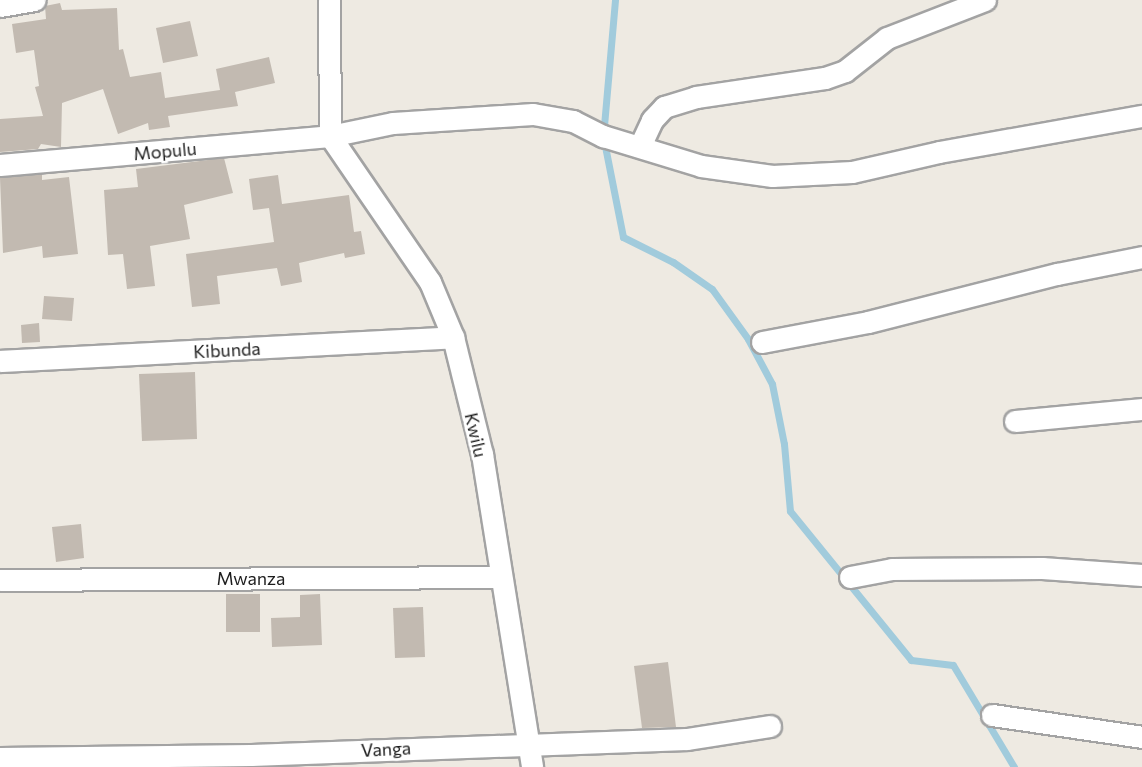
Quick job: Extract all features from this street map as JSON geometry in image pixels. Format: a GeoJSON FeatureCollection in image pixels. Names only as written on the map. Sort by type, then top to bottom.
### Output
{"type":"FeatureCollection","features":[{"type":"Feature","properties":{"kind":"street"},"geometry":{"type":"LineString","coordinates":[[0,6],[34,0]]}},
{"type":"Feature","properties":{"kind":"street"},"geometry":{"type":"LineString","coordinates":[[329,0],[330,136]]}},
{"type":"Feature","properties":{"kind":"street"},"geometry":{"type":"LineString","coordinates":[[640,146],[652,120],[664,107],[696,97],[825,78],[845,71],[887,38],[985,0]]}},
{"type":"Feature","properties":{"kind":"street","name":"Mopulu"},"geometry":{"type":"LineString","coordinates":[[0,165],[330,136],[393,123],[532,114],[573,120],[617,138],[701,166],[771,176],[852,172],[939,152],[1142,116]]}},
{"type":"Feature","properties":{"kind":"street","name":"Kwilu"},"geometry":{"type":"LineString","coordinates":[[330,136],[430,282],[453,338],[482,454],[532,767]]}},
{"type":"Feature","properties":{"kind":"street"},"geometry":{"type":"LineString","coordinates":[[762,342],[868,322],[1058,274],[1142,257]]}},
{"type":"Feature","properties":{"kind":"street","name":"Kibunda"},"geometry":{"type":"LineString","coordinates":[[0,361],[453,338]]}},
{"type":"Feature","properties":{"kind":"street"},"geometry":{"type":"LineString","coordinates":[[1016,421],[1142,409]]}},
{"type":"Feature","properties":{"kind":"street"},"geometry":{"type":"LineString","coordinates":[[850,577],[892,569],[1042,568],[1142,575]]}},
{"type":"Feature","properties":{"kind":"street","name":"Mwanza"},"geometry":{"type":"LineString","coordinates":[[0,580],[501,577]]}},
{"type":"Feature","properties":{"kind":"street"},"geometry":{"type":"LineString","coordinates":[[992,715],[1142,737]]}},
{"type":"Feature","properties":{"kind":"street","name":"Vanga"},"geometry":{"type":"LineString","coordinates":[[0,758],[252,755],[528,742],[687,739],[770,726]]}},
{"type":"Feature","properties":{"kind":"building"},"geometry":{"type":"Polygon","coordinates":[[[60,3],[62,10],[117,8],[119,50],[123,49],[130,77],[161,72],[165,98],[220,90],[216,69],[269,57],[275,83],[235,92],[238,106],[168,116],[170,127],[149,130],[148,123],[118,134],[103,89],[62,103],[61,147],[41,144],[38,149],[0,152],[0,119],[43,116],[35,87],[39,86],[34,50],[16,53],[12,24],[46,19],[45,6],[60,3]]]}},
{"type":"Feature","properties":{"kind":"building"},"geometry":{"type":"Polygon","coordinates":[[[190,21],[198,56],[163,63],[156,28],[190,21]]]}},
{"type":"Feature","properties":{"kind":"building"},"geometry":{"type":"Polygon","coordinates":[[[224,158],[233,193],[184,205],[190,239],[150,246],[155,286],[127,289],[123,254],[108,255],[104,190],[138,187],[136,169],[224,158]]]}},
{"type":"Feature","properties":{"kind":"building"},"geometry":{"type":"Polygon","coordinates":[[[42,174],[42,180],[69,177],[78,254],[43,258],[42,246],[3,253],[0,178],[42,174]]]}},
{"type":"Feature","properties":{"kind":"building"},"geometry":{"type":"Polygon","coordinates":[[[278,175],[282,204],[349,195],[354,232],[361,231],[365,254],[345,258],[344,253],[299,263],[302,282],[281,286],[277,268],[217,276],[220,304],[192,307],[186,254],[274,242],[269,208],[253,210],[249,179],[278,175]]]}},
{"type":"Feature","properties":{"kind":"building"},"geometry":{"type":"Polygon","coordinates":[[[44,296],[74,298],[72,321],[42,319],[44,296]]]}},
{"type":"Feature","properties":{"kind":"building"},"geometry":{"type":"Polygon","coordinates":[[[39,323],[40,342],[22,343],[21,325],[39,323]]]}},
{"type":"Feature","properties":{"kind":"building"},"geometry":{"type":"Polygon","coordinates":[[[195,372],[197,439],[142,441],[139,374],[195,372]]]}},
{"type":"Feature","properties":{"kind":"building"},"geometry":{"type":"Polygon","coordinates":[[[81,524],[84,558],[56,562],[52,527],[81,524]]]}},
{"type":"Feature","properties":{"kind":"building"},"geometry":{"type":"Polygon","coordinates":[[[226,594],[260,594],[260,632],[226,632],[226,594]]]}},
{"type":"Feature","properties":{"kind":"building"},"geometry":{"type":"Polygon","coordinates":[[[320,594],[322,645],[272,647],[271,618],[300,617],[300,595],[320,594]]]}},
{"type":"Feature","properties":{"kind":"building"},"geometry":{"type":"Polygon","coordinates":[[[423,607],[425,657],[395,658],[393,608],[423,607]]]}},
{"type":"Feature","properties":{"kind":"building"},"geometry":{"type":"Polygon","coordinates":[[[668,662],[676,727],[642,728],[634,666],[668,662]]]}},
{"type":"Feature","properties":{"kind":"waterway"},"geometry":{"type":"LineString","coordinates":[[615,0],[603,136],[623,237],[673,262],[712,289],[748,339],[772,384],[784,444],[790,511],[911,660],[953,665],[1014,767]]}}]}
